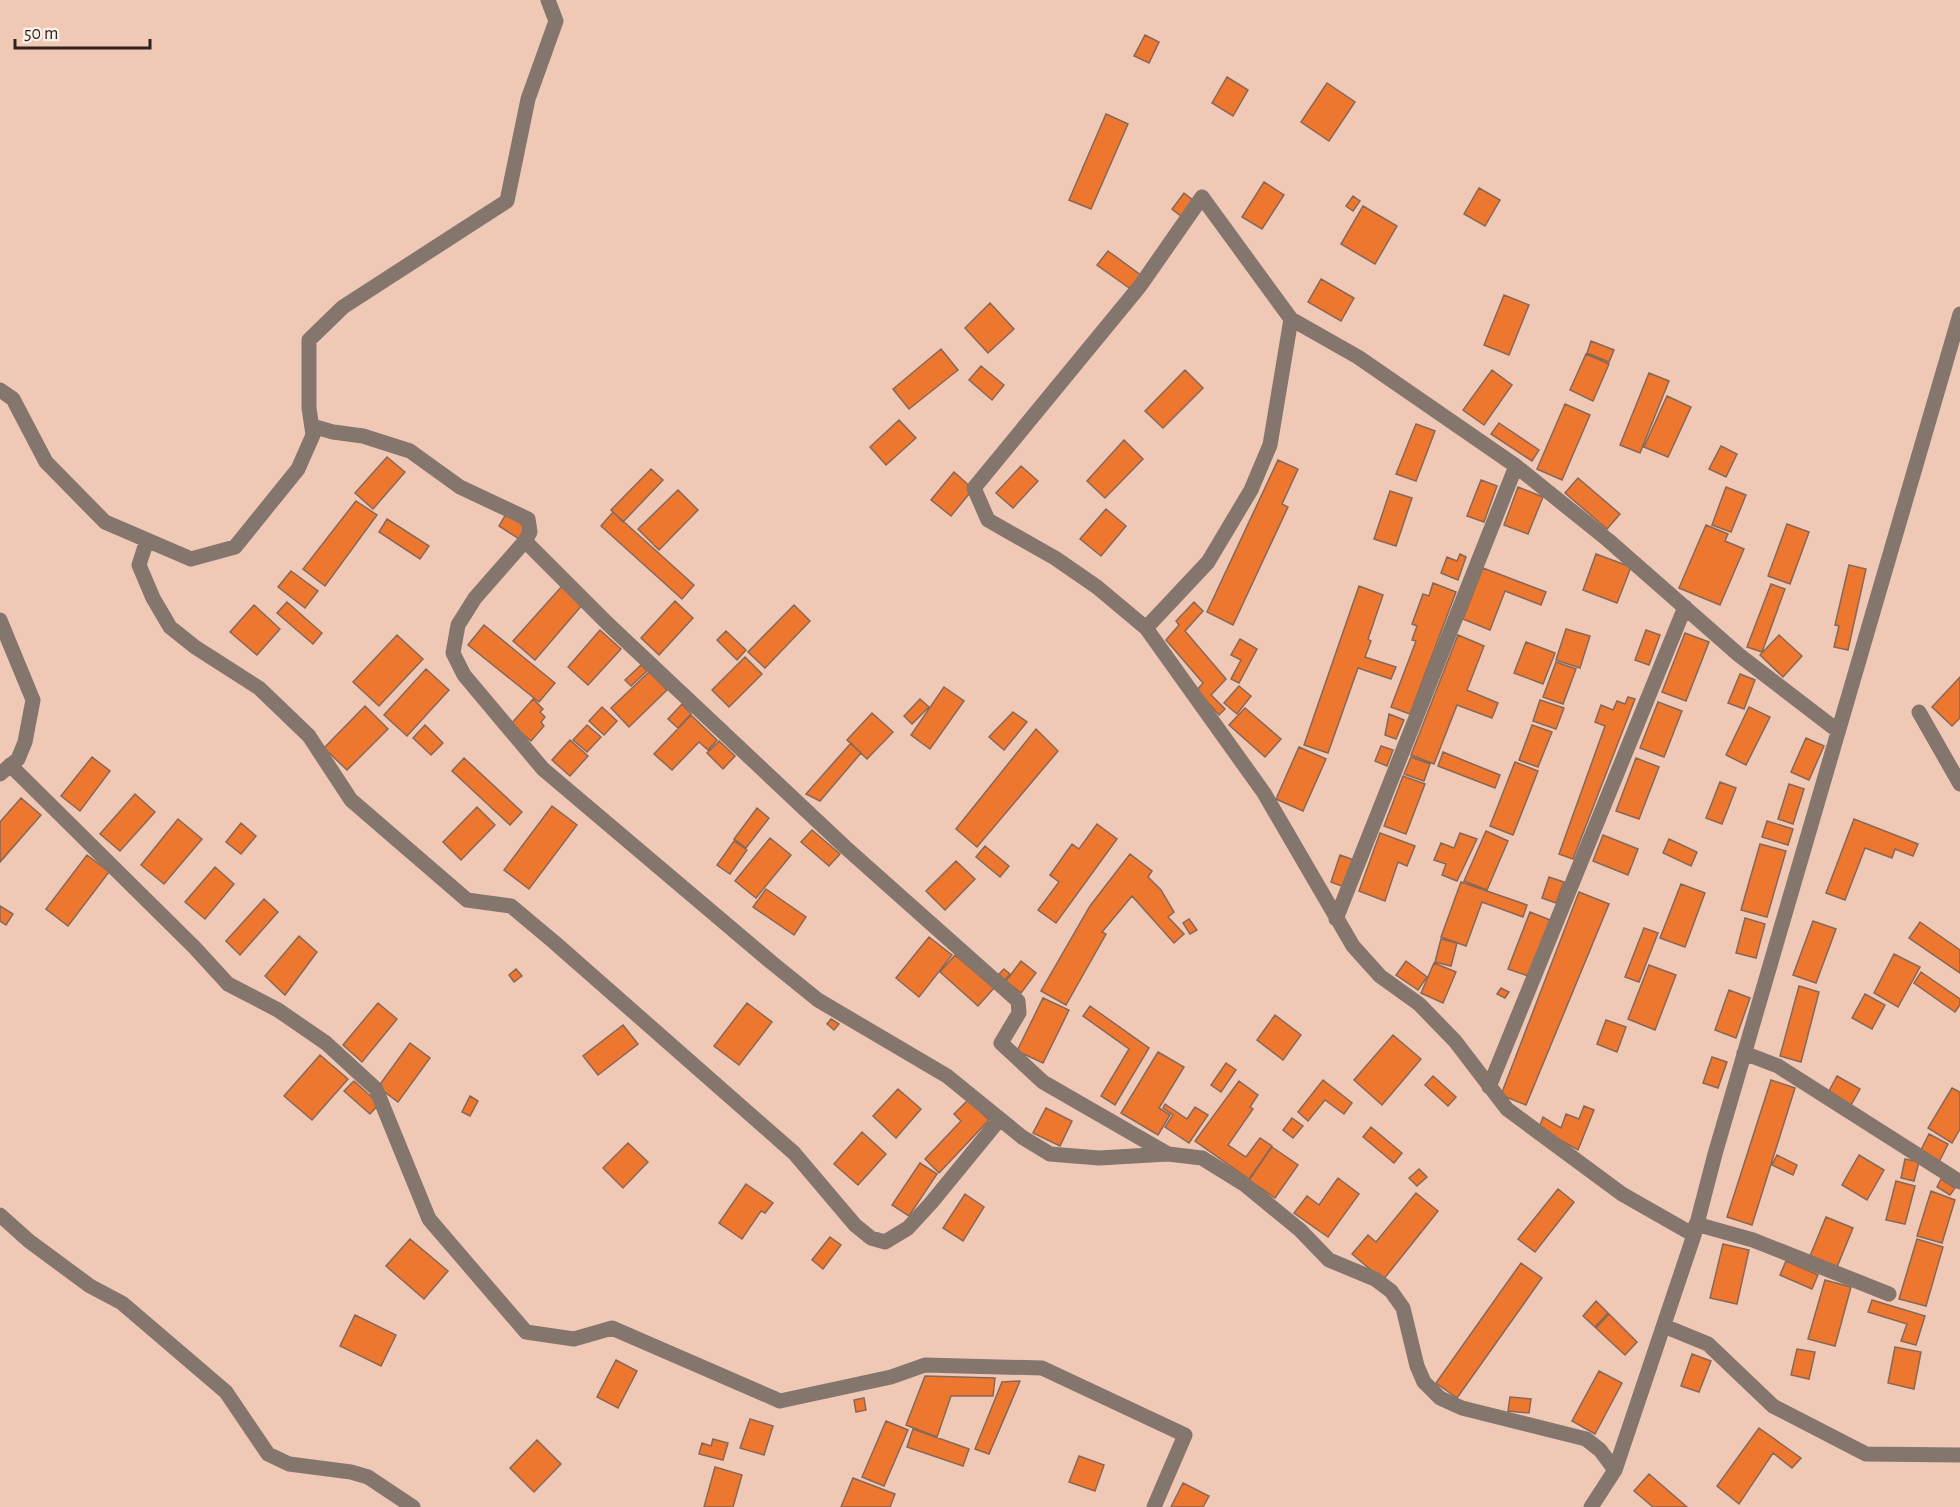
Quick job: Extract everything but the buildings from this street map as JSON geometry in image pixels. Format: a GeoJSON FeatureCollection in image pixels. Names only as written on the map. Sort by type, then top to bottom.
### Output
{"type":"FeatureCollection","features":[{"type":"Feature","properties":{"kind":"street"},"geometry":{"type":"LineString","coordinates":[[0,390],[14,399],[46,462],[105,522],[191,559],[235,547],[298,469],[313,435],[309,340],[343,307],[507,201],[528,99],[556,21],[548,0]]}},
{"type":"Feature","properties":{"kind":"street"},"geometry":{"type":"LineString","coordinates":[[1838,731],[1739,655],[1608,540],[1516,466],[1358,357],[1291,319],[1202,197],[1140,286],[974,488],[988,520],[1055,558],[1097,587],[1146,628],[1264,793],[1353,946],[1373,969],[1419,1004],[1455,1041],[1507,1109],[1564,1154],[1622,1194],[1695,1229],[1753,1240],[1889,1294]]}},
{"type":"Feature","properties":{"kind":"street"},"geometry":{"type":"LineString","coordinates":[[1591,1507],[1616,1470],[1695,1229],[1744,1053],[1960,314]]}},
{"type":"Feature","properties":{"kind":"street"},"geometry":{"type":"LineString","coordinates":[[1146,628],[1208,562],[1251,490],[1270,445],[1291,319]]}},
{"type":"Feature","properties":{"kind":"street"},"geometry":{"type":"LineString","coordinates":[[312,426],[333,432],[363,436],[410,451],[460,487],[528,519],[530,532],[525,541],[475,598],[458,625],[453,653],[464,675],[543,769],[818,1000],[947,1076],[999,1120],[1050,1154],[1099,1158],[1168,1154],[1202,1158],[1244,1184],[1300,1230],[1329,1260],[1375,1279],[1391,1292],[1402,1308],[1417,1366],[1424,1382],[1440,1398],[1462,1408],[1586,1439],[1600,1450],[1616,1470]]}},
{"type":"Feature","properties":{"kind":"street"},"geometry":{"type":"LineString","coordinates":[[1336,919],[1516,466]]}},
{"type":"Feature","properties":{"kind":"street"},"geometry":{"type":"LineString","coordinates":[[147,540],[139,565],[153,598],[170,627],[195,647],[259,688],[309,736],[351,800],[467,900],[511,906],[690,1058],[794,1153],[855,1226],[871,1238],[885,1242],[908,1227],[999,1120]]}},
{"type":"Feature","properties":{"kind":"street"},"geometry":{"type":"LineString","coordinates":[[525,541],[608,624],[845,847],[1018,1001],[1019,1013],[1001,1043],[1043,1082],[1168,1154]]}},
{"type":"Feature","properties":{"kind":"street"},"geometry":{"type":"LineString","coordinates":[[1489,1087],[1684,607]]}},
{"type":"Feature","properties":{"kind":"street"},"geometry":{"type":"LineString","coordinates":[[0,620],[33,700],[25,742],[18,759],[5,770],[228,984],[278,1010],[326,1043],[376,1089],[429,1219],[526,1332],[574,1339],[612,1328],[780,1401],[891,1377],[925,1365],[1042,1368],[1185,1435],[1154,1507]]}},
{"type":"Feature","properties":{"kind":"street"},"geometry":{"type":"LineString","coordinates":[[1918,712],[1960,784]]}},
{"type":"Feature","properties":{"kind":"street"},"geometry":{"type":"LineString","coordinates":[[1744,1053],[1778,1066],[1960,1182]]}},
{"type":"Feature","properties":{"kind":"street"},"geometry":{"type":"LineString","coordinates":[[0,1215],[29,1241],[90,1286],[122,1303],[226,1392],[268,1454],[289,1464],[351,1472],[368,1477],[413,1507]]}},
{"type":"Feature","properties":{"kind":"street"},"geometry":{"type":"LineString","coordinates":[[1664,1326],[1708,1344],[1773,1406],[1866,1454],[1960,1455]]}}]}
